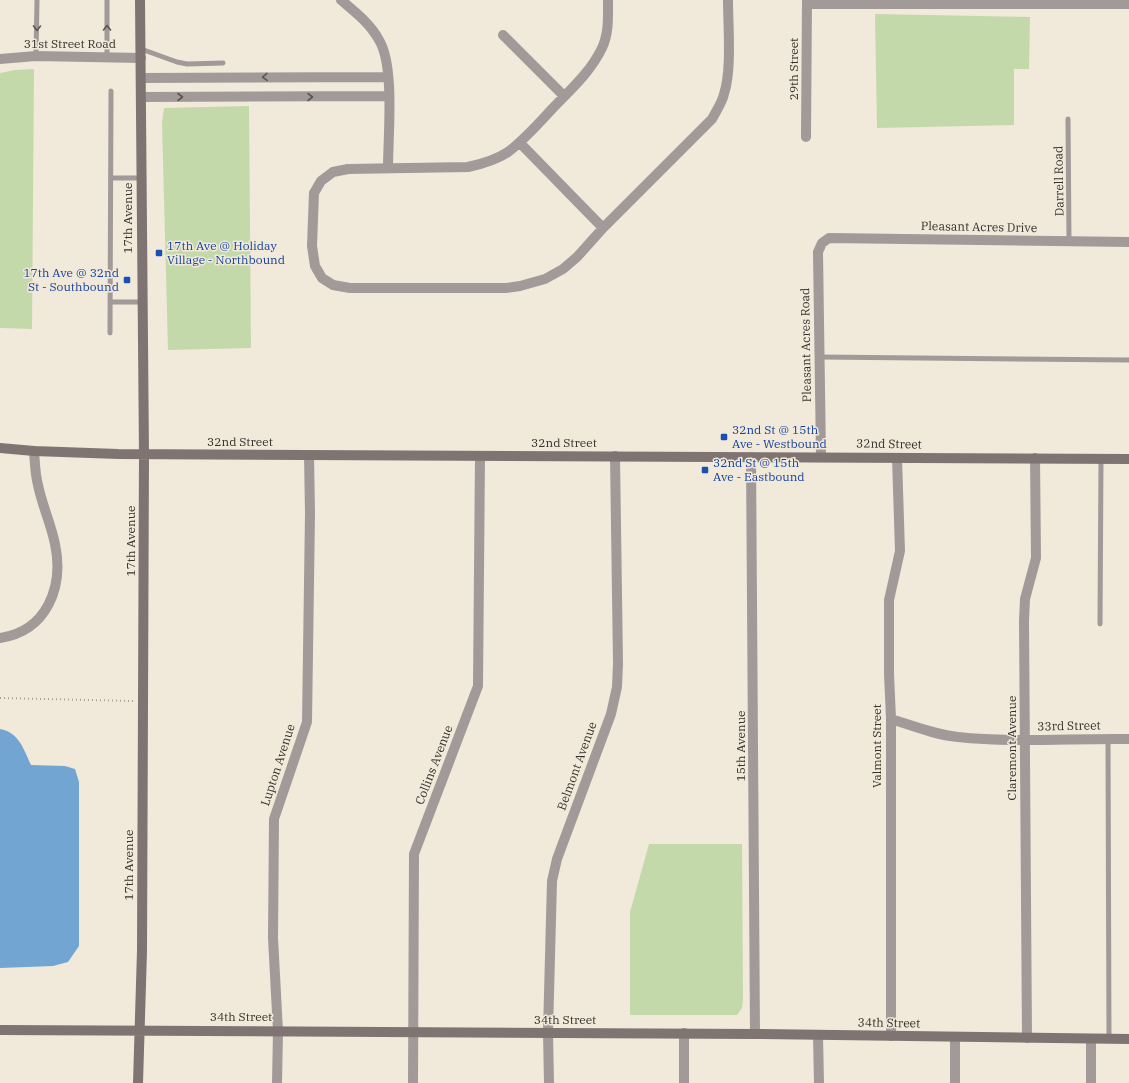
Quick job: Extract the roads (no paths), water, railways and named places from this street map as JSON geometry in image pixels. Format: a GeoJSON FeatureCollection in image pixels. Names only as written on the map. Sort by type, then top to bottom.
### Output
{"type":"FeatureCollection","features":[{"type":"Feature","properties":{"kind":"street","name":"17th Avenue"},"geometry":{"type":"LineString","coordinates":[[138,1083],[142,951],[144,455],[140,0]]}},
{"type":"Feature","properties":{"kind":"street"},"geometry":{"type":"LineString","coordinates":[[341,0],[369,24],[380,41],[388,64],[388,168]]}},
{"type":"Feature","properties":{"kind":"street"},"geometry":{"type":"LineString","coordinates":[[608,0],[608,28],[602,47],[594,63],[582,78],[520,143],[498,158],[468,168],[355,168],[333,172],[321,181],[314,193],[312,246],[315,266],[319,274],[328,283],[350,288],[506,288],[545,279],[563,269],[577,257],[603,228],[712,119],[726,88],[728,66],[728,0]]}},
{"type":"Feature","properties":{"kind":"street"},"geometry":{"type":"LineString","coordinates":[[807,2],[1129,4]]}},
{"type":"Feature","properties":{"kind":"street","name":"29th Street"},"geometry":{"type":"LineString","coordinates":[[806,137],[807,2]]}},
{"type":"Feature","properties":{"kind":"street"},"geometry":{"type":"LineString","coordinates":[[503,35],[564,96]]}},
{"type":"Feature","properties":{"kind":"street","name":"31st Street Road"},"geometry":{"type":"LineString","coordinates":[[0,59],[36,56],[107,57],[141,53]]}},
{"type":"Feature","properties":{"kind":"street"},"geometry":{"type":"LineString","coordinates":[[141,78],[388,77]]}},
{"type":"Feature","properties":{"kind":"street"},"geometry":{"type":"LineString","coordinates":[[141,97],[389,96]]}},
{"type":"Feature","properties":{"kind":"street"},"geometry":{"type":"LineString","coordinates":[[520,143],[603,228]]}},
{"type":"Feature","properties":{"kind":"street","name":"Pleasant Acres Drive"},"geometry":{"type":"LineString","coordinates":[[830,238],[1129,242]]}},
{"type":"Feature","properties":{"kind":"street","name":"Pleasant Acres Road"},"geometry":{"type":"LineString","coordinates":[[821,457],[818,252],[822,243],[830,238]]}},
{"type":"Feature","properties":{"kind":"street","name":"32nd Street"},"geometry":{"type":"LineString","coordinates":[[0,448],[34,451],[144,455],[1129,459]]}},
{"type":"Feature","properties":{"kind":"street"},"geometry":{"type":"LineString","coordinates":[[0,638],[19,633],[36,622],[48,607],[56,584],[57,564],[55,544],[38,487],[34,451]]}},
{"type":"Feature","properties":{"kind":"street","name":"Lupton Avenue"},"geometry":{"type":"LineString","coordinates":[[277,1083],[278,1031],[273,938],[274,819],[306,722],[310,513],[309,455]]}},
{"type":"Feature","properties":{"kind":"street","name":"Collins Avenue"},"geometry":{"type":"LineString","coordinates":[[413,1083],[414,854],[478,686],[480,456]]}},
{"type":"Feature","properties":{"kind":"street","name":"Belmont Avenue"},"geometry":{"type":"LineString","coordinates":[[549,1083],[548,1032],[552,882],[557,858],[611,714],[617,687],[618,663],[615,456]]}},
{"type":"Feature","properties":{"kind":"street","name":"15th Avenue"},"geometry":{"type":"LineString","coordinates":[[751,457],[755,1034]]}},
{"type":"Feature","properties":{"kind":"street","name":"Valmont Street"},"geometry":{"type":"LineString","coordinates":[[891,1036],[891,719],[889,674],[889,600],[900,551],[897,458]]}},
{"type":"Feature","properties":{"kind":"street","name":"Claremont Avenue"},"geometry":{"type":"LineString","coordinates":[[1026,1038],[1026,740],[1024,621],[1025,599],[1036,558],[1035,458]]}},
{"type":"Feature","properties":{"kind":"street","name":"33rd Street"},"geometry":{"type":"LineString","coordinates":[[891,719],[958,738],[1026,740],[1129,739]]}},
{"type":"Feature","properties":{"kind":"street","name":"34th Street"},"geometry":{"type":"LineString","coordinates":[[0,1030],[684,1033],[1129,1039]]}},
{"type":"Feature","properties":{"kind":"street"},"geometry":{"type":"LineString","coordinates":[[684,1033],[684,1083]]}},
{"type":"Feature","properties":{"kind":"street"},"geometry":{"type":"LineString","coordinates":[[818,1035],[819,1083]]}},
{"type":"Feature","properties":{"kind":"street"},"geometry":{"type":"LineString","coordinates":[[955,1037],[955,1083]]}},
{"type":"Feature","properties":{"kind":"street"},"geometry":{"type":"LineString","coordinates":[[1091,1039],[1091,1083]]}},
{"type":"Feature","properties":{"kind":"lane"},"geometry":{"type":"LineString","coordinates":[[36,56],[37,0]]}},
{"type":"Feature","properties":{"kind":"lane"},"geometry":{"type":"LineString","coordinates":[[107,0],[107,57]]}},
{"type":"Feature","properties":{"kind":"lane"},"geometry":{"type":"LineString","coordinates":[[141,53],[186,64],[223,63]]}},
{"type":"Feature","properties":{"kind":"lane"},"geometry":{"type":"LineString","coordinates":[[110,333],[111,91]]}},
{"type":"Feature","properties":{"kind":"lane","name":"Darrell Road"},"geometry":{"type":"LineString","coordinates":[[1068,120],[1070,241]]}},
{"type":"Feature","properties":{"kind":"lane"},"geometry":{"type":"LineString","coordinates":[[111,178],[141,178]]}},
{"type":"Feature","properties":{"kind":"lane"},"geometry":{"type":"LineString","coordinates":[[110,302],[142,302]]}},
{"type":"Feature","properties":{"kind":"lane"},"geometry":{"type":"LineString","coordinates":[[820,357],[1129,360]]}},
{"type":"Feature","properties":{"kind":"lane"},"geometry":{"type":"LineString","coordinates":[[1100,624],[1101,458]]}},
{"type":"Feature","properties":{"kind":"lane"},"geometry":{"type":"LineString","coordinates":[[1108,739],[1109,1039]]}},
{"type":"Feature","properties":{"kind":"water"},"geometry":{"type":"Polygon","coordinates":[[[0,729],[12,734],[20,742],[31,765],[65,766],[75,769],[79,782],[79,946],[68,962],[53,966],[0,968],[0,729]]]}},
{"type":"Feature","properties":{"kind":"place","name":"17th Ave @ Holiday Village - Northbound"},"geometry":{"type":"Point","coordinates":[159,253]}},
{"type":"Feature","properties":{"kind":"place","name":"17th Ave @ 32nd St - Southbound"},"geometry":{"type":"Point","coordinates":[127,280]}},
{"type":"Feature","properties":{"kind":"place","name":"32nd St @ 15th Ave - Westbound"},"geometry":{"type":"Point","coordinates":[724,437]}},
{"type":"Feature","properties":{"kind":"place","name":"32nd St @ 15th Ave - Eastbound"},"geometry":{"type":"Point","coordinates":[705,470]}}]}
